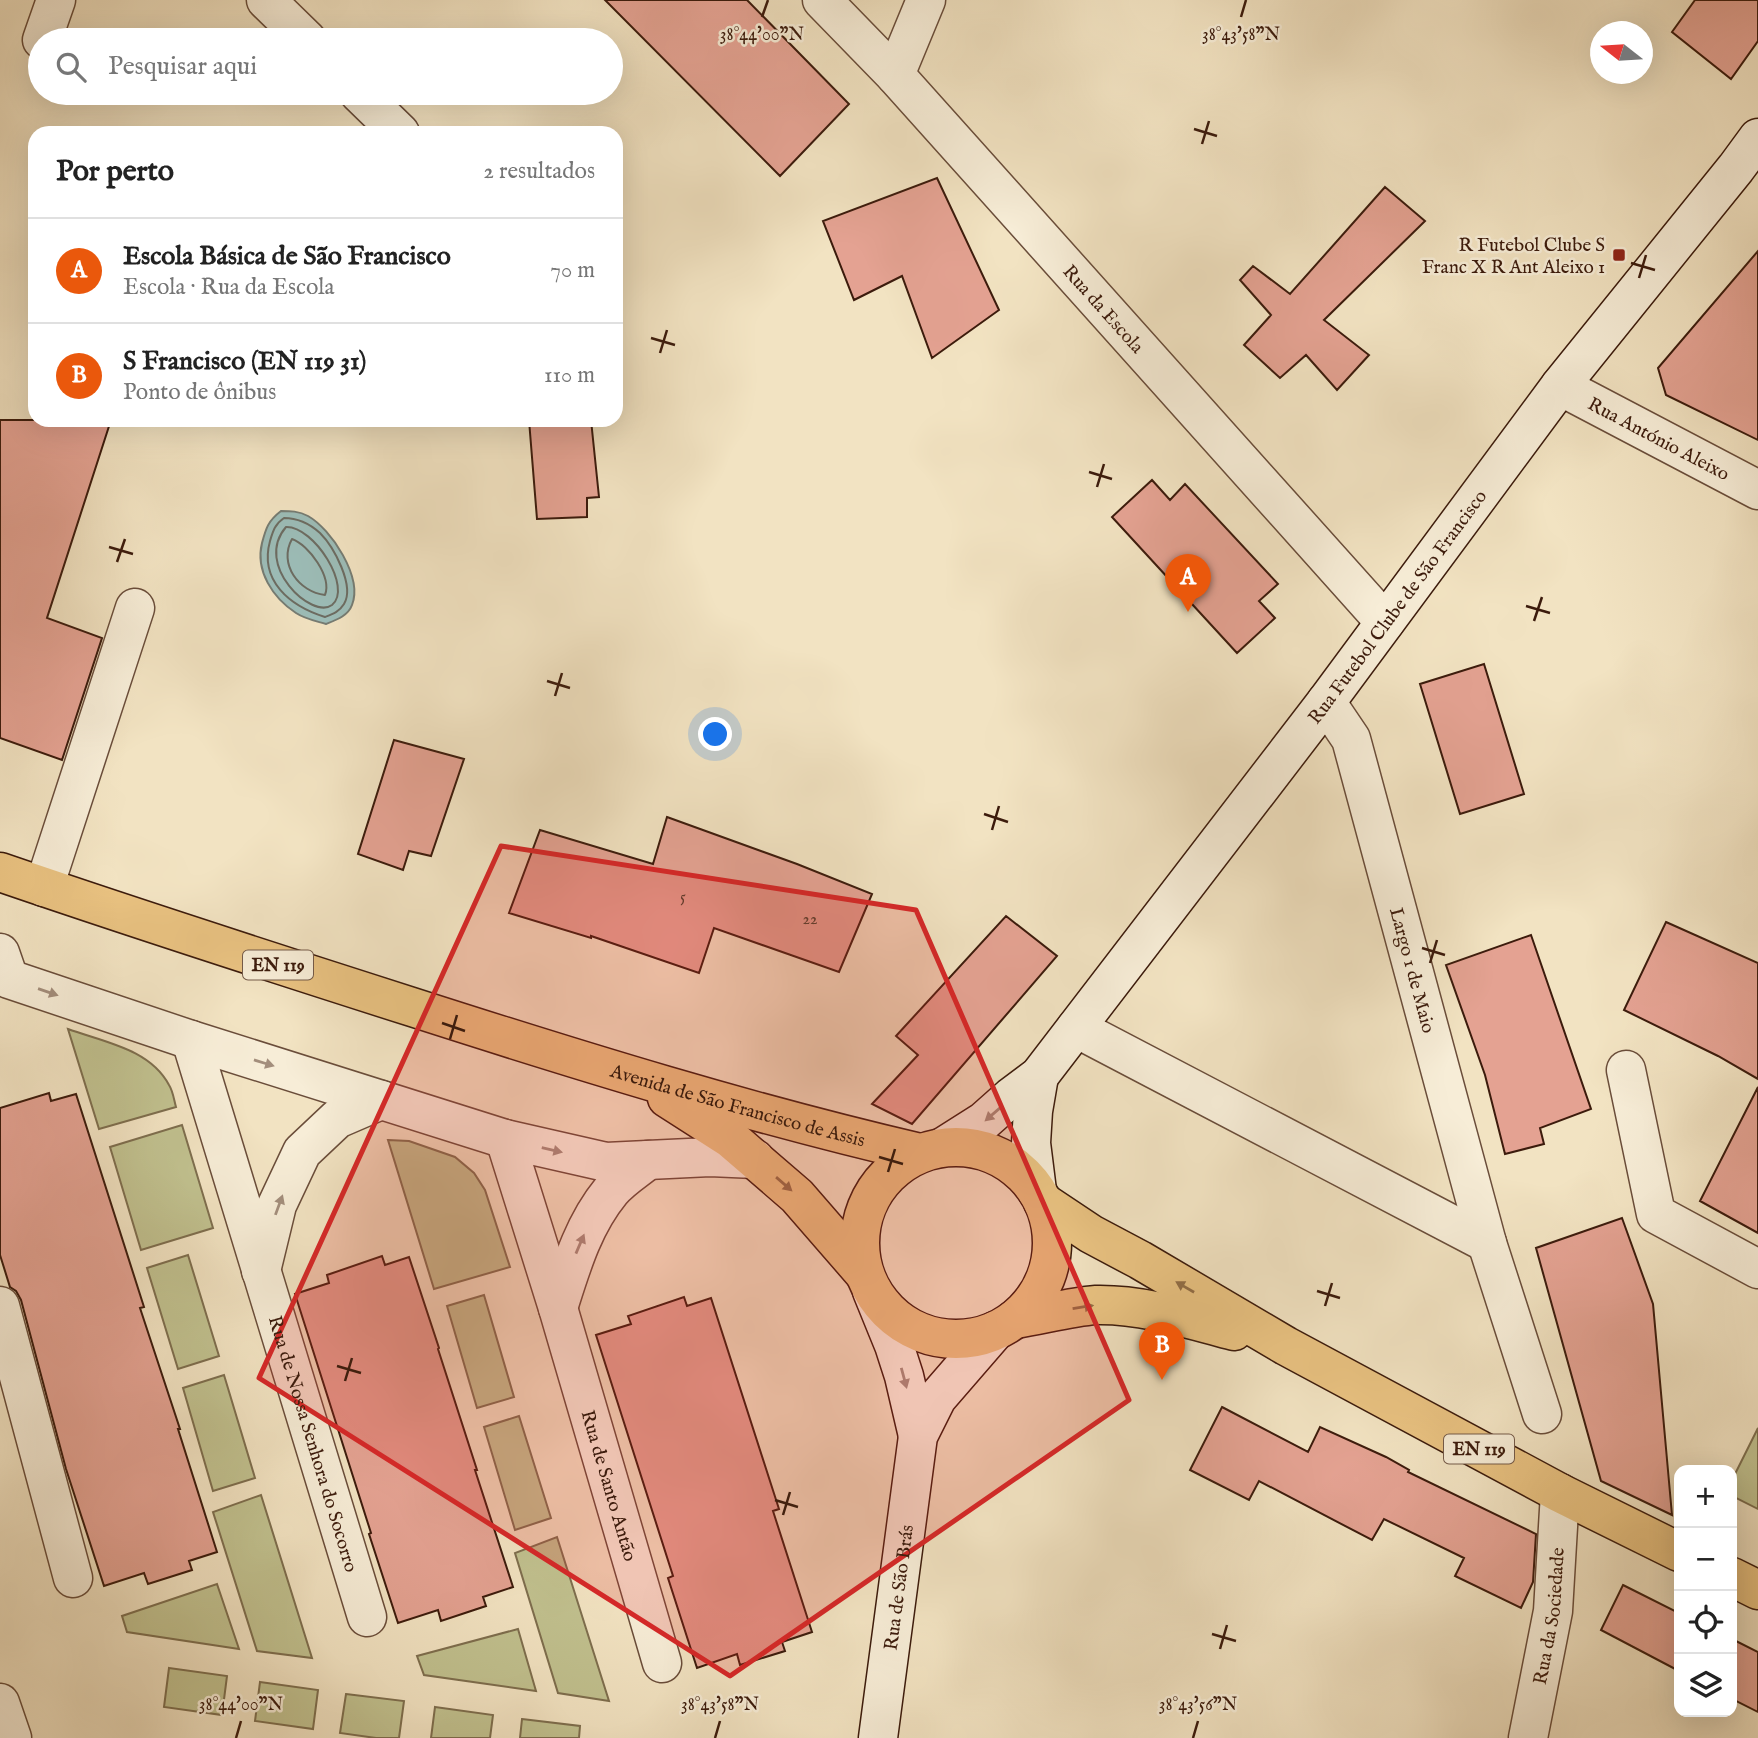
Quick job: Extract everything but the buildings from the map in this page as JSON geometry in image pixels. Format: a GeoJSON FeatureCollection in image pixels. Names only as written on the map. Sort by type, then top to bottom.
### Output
{"type":"FeatureCollection","features":[{"type":"Feature","properties":{"kind":"main road","name":"Avenida de São Francisco de Assis"},"geometry":{"type":"LineString","coordinates":[[0,872],[164,928],[557,1054],[846,1136],[932,1150],[980,1149],[1013,1165],[1040,1197],[1091,1234],[1286,1346],[1560,1493],[1674,1550]]}},
{"type":"Feature","properties":{"kind":"main road","name":"Avenida de São Francisco de Assis"},"geometry":{"type":"LineString","coordinates":[[557,1054],[671,1099],[732,1139],[797,1196],[867,1282],[889,1314],[912,1330],[940,1339],[968,1340],[1005,1325],[1094,1306],[1125,1306],[1171,1313],[1286,1346]]}},
{"type":"Feature","properties":{"kind":"main road"},"geometry":{"type":"LineString","coordinates":[[867,1282],[859,1244],[863,1215],[875,1189],[895,1168],[932,1150]]}},
{"type":"Feature","properties":{"kind":"main road"},"geometry":{"type":"LineString","coordinates":[[1005,1325],[1033,1301],[1046,1278],[1052,1253],[1051,1227],[1040,1197]]}},
{"type":"Feature","properties":{"kind":"main road"},"geometry":{"type":"LineString","coordinates":[[1737,1580],[1758,1590]]}},
{"type":"Feature","properties":{"kind":"street"},"geometry":{"type":"LineString","coordinates":[[46,28],[57,0]]}},
{"type":"Feature","properties":{"kind":"street"},"geometry":{"type":"LineString","coordinates":[[266,0],[295,28]]}},
{"type":"Feature","properties":{"kind":"street","name":"Rua da Escola"},"geometry":{"type":"LineString","coordinates":[[821,0],[895,75],[1385,621]]}},
{"type":"Feature","properties":{"kind":"street"},"geometry":{"type":"LineString","coordinates":[[895,75],[926,0]]}},
{"type":"Feature","properties":{"kind":"street"},"geometry":{"type":"LineString","coordinates":[[371,105],[393,126]]}},
{"type":"Feature","properties":{"kind":"street","name":"Rua Futebol Clube de São Francisco"},"geometry":{"type":"LineString","coordinates":[[1039,1076],[1326,702],[1560,386],[1758,138]]}},
{"type":"Feature","properties":{"kind":"street","name":"Rua António Aleixo"},"geometry":{"type":"LineString","coordinates":[[1560,386],[1758,490]]}},
{"type":"Feature","properties":{"kind":"street"},"geometry":{"type":"LineString","coordinates":[[44,887],[135,608]]}},
{"type":"Feature","properties":{"kind":"street","name":"Largo 1 de Maio"},"geometry":{"type":"LineString","coordinates":[[1326,702],[1351,738],[1487,1243],[1542,1414]]}},
{"type":"Feature","properties":{"kind":"street"},"geometry":{"type":"LineString","coordinates":[[3,973],[191,1040],[505,1139],[606,1162],[710,1157],[755,1159]]}},
{"type":"Feature","properties":{"kind":"street"},"geometry":{"type":"LineString","coordinates":[[1076,1028],[1487,1243]]}},
{"type":"Feature","properties":{"kind":"street","name":"Rua de Nossa Senhora do Socorro"},"geometry":{"type":"LineString","coordinates":[[191,1040],[367,1618]]}},
{"type":"Feature","properties":{"kind":"street"},"geometry":{"type":"LineString","coordinates":[[1626,1070],[1656,1214],[1758,1269]]}},
{"type":"Feature","properties":{"kind":"street"},"geometry":{"type":"LineString","coordinates":[[932,1150],[984,1121],[1039,1076]]}},
{"type":"Feature","properties":{"kind":"street"},"geometry":{"type":"LineString","coordinates":[[1039,1076],[1031,1143],[1040,1197]]}},
{"type":"Feature","properties":{"kind":"street"},"geometry":{"type":"LineString","coordinates":[[261,1271],[277,1206],[302,1152],[337,1119],[381,1100]]}},
{"type":"Feature","properties":{"kind":"street","name":"Rua de Santo Antão"},"geometry":{"type":"LineString","coordinates":[[505,1139],[558,1308],[662,1663]]}},
{"type":"Feature","properties":{"kind":"street"},"geometry":{"type":"LineString","coordinates":[[558,1308],[588,1224],[612,1189],[648,1160]]}},
{"type":"Feature","properties":{"kind":"street","name":"Rua de São Brás"},"geometry":{"type":"LineString","coordinates":[[867,1282],[894,1345],[918,1436]]}},
{"type":"Feature","properties":{"kind":"street"},"geometry":{"type":"LineString","coordinates":[[0,1306],[73,1578]]}},
{"type":"Feature","properties":{"kind":"street","name":"Rua de São Brás"},"geometry":{"type":"LineString","coordinates":[[878,1738],[918,1436],[937,1398],[1005,1325]]}},
{"type":"Feature","properties":{"kind":"street","name":"Rua da Sociedade"},"geometry":{"type":"LineString","coordinates":[[1528,1738],[1553,1611],[1560,1493]]}},
{"type":"Feature","properties":{"kind":"street"},"geometry":{"type":"LineString","coordinates":[[0,1703],[12,1738]]}},
{"type":"Feature","properties":{"kind":"highlighted area"},"geometry":{"type":"Polygon","coordinates":[[[501,846],[916,910],[1129,1400],[730,1676],[259,1378],[501,846]]]}},
{"type":"Feature","properties":{"kind":"green space"},"geometry":{"type":"Polygon","coordinates":[[[68,1029],[125,1048],[150,1063],[169,1085],[176,1107],[99,1129],[68,1029]]]}},
{"type":"Feature","properties":{"kind":"green space"},"geometry":{"type":"Polygon","coordinates":[[[182,1125],[213,1228],[141,1250],[110,1147],[182,1125]]]}},
{"type":"Feature","properties":{"kind":"green space"},"geometry":{"type":"Polygon","coordinates":[[[388,1140],[409,1141],[455,1157],[474,1173],[485,1190],[510,1267],[434,1289],[388,1140]]]}},
{"type":"Feature","properties":{"kind":"green space"},"geometry":{"type":"Polygon","coordinates":[[[188,1255],[219,1356],[178,1369],[147,1268],[188,1255]]]}},
{"type":"Feature","properties":{"kind":"green space"},"geometry":{"type":"Polygon","coordinates":[[[484,1295],[514,1397],[477,1408],[447,1306],[484,1295]]]}},
{"type":"Feature","properties":{"kind":"green space"},"geometry":{"type":"Polygon","coordinates":[[[224,1375],[255,1478],[213,1491],[183,1388],[224,1375]]]}},
{"type":"Feature","properties":{"kind":"green space"},"geometry":{"type":"Polygon","coordinates":[[[519,1416],[551,1518],[515,1530],[484,1427],[519,1416]]]}},
{"type":"Feature","properties":{"kind":"green space"},"geometry":{"type":"Polygon","coordinates":[[[1758,1428],[1758,1509],[1737,1498],[1737,1470],[1758,1428]]]}},
{"type":"Feature","properties":{"kind":"green space"},"geometry":{"type":"Polygon","coordinates":[[[261,1495],[312,1658],[257,1651],[213,1512],[261,1495]]]}},
{"type":"Feature","properties":{"kind":"green space"},"geometry":{"type":"Polygon","coordinates":[[[557,1537],[609,1701],[558,1693],[515,1553],[557,1537]]]}},
{"type":"Feature","properties":{"kind":"green space"},"geometry":{"type":"Polygon","coordinates":[[[217,1584],[239,1649],[127,1632],[122,1616],[217,1584]]]}},
{"type":"Feature","properties":{"kind":"green space"},"geometry":{"type":"Polygon","coordinates":[[[518,1629],[536,1691],[424,1675],[417,1656],[518,1629]]]}},
{"type":"Feature","properties":{"kind":"green space"},"geometry":{"type":"Polygon","coordinates":[[[169,1668],[227,1676],[222,1715],[164,1707],[169,1668]]]}},
{"type":"Feature","properties":{"kind":"green space"},"geometry":{"type":"Polygon","coordinates":[[[260,1682],[318,1690],[313,1729],[255,1721],[260,1682]]]}},
{"type":"Feature","properties":{"kind":"green space"},"geometry":{"type":"Polygon","coordinates":[[[346,1694],[404,1701],[399,1738],[340,1733],[346,1694]]]}},
{"type":"Feature","properties":{"kind":"green space"},"geometry":{"type":"Polygon","coordinates":[[[435,1707],[493,1715],[490,1738],[431,1738],[435,1707]]]}},
{"type":"Feature","properties":{"kind":"green space"},"geometry":{"type":"Polygon","coordinates":[[[522,1719],[580,1726],[579,1738],[520,1738],[522,1719]]]}},
{"type":"Feature","properties":{"kind":"water"},"geometry":{"type":"Polygon","coordinates":[[[281,511],[298,512],[317,522],[343,555],[353,581],[354,594],[350,609],[341,617],[326,624],[303,617],[273,592],[261,564],[261,553],[268,525],[281,511]]]}},
{"type":"Feature","properties":{"kind":"place","name":"R Futebol Clube S Franc X R Ant Aleixo 1"},"geometry":{"type":"Point","coordinates":[1619,255]}},
{"type":"Feature","properties":{"kind":"place","name":"Escola Básica de São Francisco"},"geometry":{"type":"Point","coordinates":[1188,612]}},
{"type":"Feature","properties":{"kind":"place","name":"S Francisco (EN 119 31)"},"geometry":{"type":"Point","coordinates":[1162,1380]}}]}
